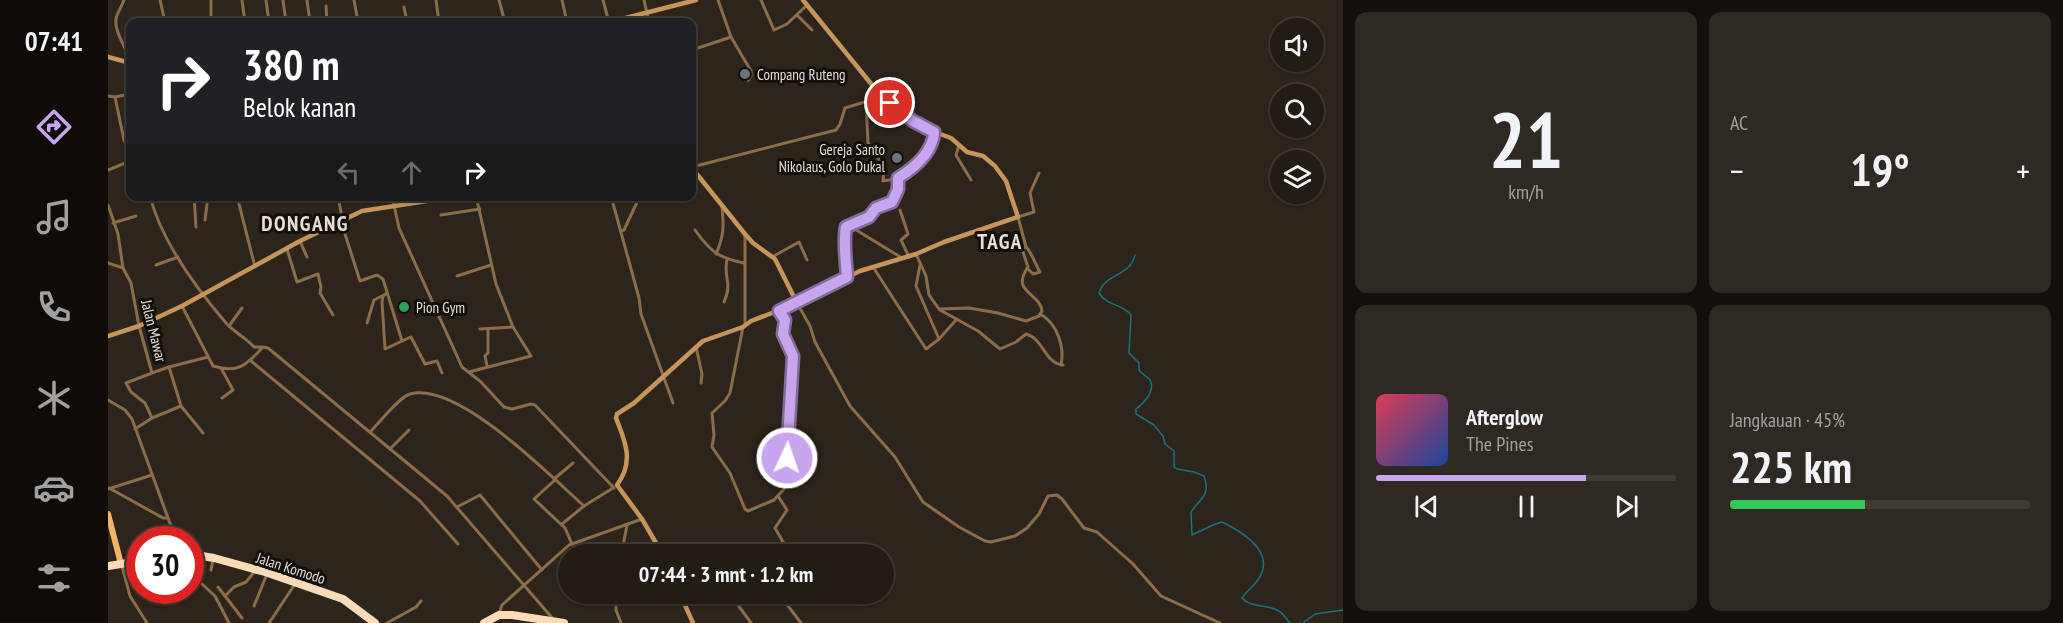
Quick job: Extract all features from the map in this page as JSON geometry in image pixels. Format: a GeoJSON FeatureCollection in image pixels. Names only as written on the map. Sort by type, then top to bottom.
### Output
{"type":"FeatureCollection","features":[{"type":"Feature","properties":{"kind":"highway","name":"Jalan Komodo"},"geometry":{"type":"LineString","coordinates":[[204,556],[268,573],[343,599],[375,623]]}},
{"type":"Feature","properties":{"kind":"highway"},"geometry":{"type":"LineString","coordinates":[[108,566],[126,563]]}},
{"type":"Feature","properties":{"kind":"highway"},"geometry":{"type":"LineString","coordinates":[[484,623],[499,615],[564,623]]}},
{"type":"Feature","properties":{"kind":"main road"},"geometry":{"type":"LineString","coordinates":[[108,514],[121,564]]}},
{"type":"Feature","properties":{"kind":"street"},"geometry":{"type":"LineString","coordinates":[[124,0],[116,19],[118,31],[126,49]]}},
{"type":"Feature","properties":{"kind":"street"},"geometry":{"type":"LineString","coordinates":[[160,0],[164,18]]}},
{"type":"Feature","properties":{"kind":"street"},"geometry":{"type":"LineString","coordinates":[[211,0],[211,18]]}},
{"type":"Feature","properties":{"kind":"street"},"geometry":{"type":"LineString","coordinates":[[242,0],[244,18]]}},
{"type":"Feature","properties":{"kind":"street"},"geometry":{"type":"LineString","coordinates":[[266,0],[268,18]]}},
{"type":"Feature","properties":{"kind":"street"},"geometry":{"type":"LineString","coordinates":[[283,0],[285,18]]}},
{"type":"Feature","properties":{"kind":"street"},"geometry":{"type":"LineString","coordinates":[[307,0],[309,18]]}},
{"type":"Feature","properties":{"kind":"street"},"geometry":{"type":"LineString","coordinates":[[354,0],[357,18]]}},
{"type":"Feature","properties":{"kind":"street"},"geometry":{"type":"LineString","coordinates":[[436,0],[438,18]]}},
{"type":"Feature","properties":{"kind":"street"},"geometry":{"type":"LineString","coordinates":[[499,0],[504,18]]}},
{"type":"Feature","properties":{"kind":"street"},"geometry":{"type":"LineString","coordinates":[[562,0],[566,18]]}},
{"type":"Feature","properties":{"kind":"street"},"geometry":{"type":"LineString","coordinates":[[603,0],[608,18]]}},
{"type":"Feature","properties":{"kind":"street"},"geometry":{"type":"LineString","coordinates":[[644,0],[648,18]]}},
{"type":"Feature","properties":{"kind":"street"},"geometry":{"type":"LineString","coordinates":[[628,18],[696,0]]}},
{"type":"Feature","properties":{"kind":"street"},"geometry":{"type":"LineString","coordinates":[[717,0],[731,37],[748,68]]}},
{"type":"Feature","properties":{"kind":"street"},"geometry":{"type":"LineString","coordinates":[[761,0],[773,30],[785,26],[807,5]]}},
{"type":"Feature","properties":{"kind":"street"},"geometry":{"type":"LineString","coordinates":[[803,0],[881,96],[913,121],[947,136],[967,152],[985,157],[999,171],[1018,217],[1026,247],[1040,272],[1034,274],[1027,268],[1022,249],[1026,247]]}},
{"type":"Feature","properties":{"kind":"street"},"geometry":{"type":"LineString","coordinates":[[326,6],[327,18]]}},
{"type":"Feature","properties":{"kind":"street"},"geometry":{"type":"LineString","coordinates":[[404,7],[405,18]]}},
{"type":"Feature","properties":{"kind":"street"},"geometry":{"type":"LineString","coordinates":[[797,15],[812,30]]}},
{"type":"Feature","properties":{"kind":"street"},"geometry":{"type":"LineString","coordinates":[[696,49],[731,37]]}},
{"type":"Feature","properties":{"kind":"street"},"geometry":{"type":"LineString","coordinates":[[108,56],[126,62]]}},
{"type":"Feature","properties":{"kind":"street"},"geometry":{"type":"LineString","coordinates":[[108,96],[126,95]]}},
{"type":"Feature","properties":{"kind":"street"},"geometry":{"type":"LineString","coordinates":[[696,166],[836,130],[845,108],[881,96]]}},
{"type":"Feature","properties":{"kind":"street"},"geometry":{"type":"LineString","coordinates":[[115,97],[126,145]]}},
{"type":"Feature","properties":{"kind":"street"},"geometry":{"type":"LineString","coordinates":[[866,102],[868,143],[884,167],[882,180],[898,178],[919,163],[934,141],[934,132]]}},
{"type":"Feature","properties":{"kind":"street"},"geometry":{"type":"LineString","coordinates":[[959,145],[956,155],[971,180]]}},
{"type":"Feature","properties":{"kind":"street"},"geometry":{"type":"LineString","coordinates":[[108,170],[126,163]]}},
{"type":"Feature","properties":{"kind":"street"},"geometry":{"type":"LineString","coordinates":[[696,171],[753,243],[772,256],[850,406],[895,457],[923,502],[963,530],[992,542],[1018,534],[1037,517],[1048,496],[1057,495],[1084,528],[1096,531],[1137,568],[1161,596],[1220,623]]}},
{"type":"Feature","properties":{"kind":"street"},"geometry":{"type":"LineString","coordinates":[[562,524],[584,506],[615,487],[626,470],[628,460],[616,416],[634,403],[696,345],[797,303],[847,277],[1034,212],[1030,193],[1039,173]]}},
{"type":"Feature","properties":{"kind":"street"},"geometry":{"type":"LineString","coordinates":[[847,277],[845,229],[848,225],[867,218],[876,208],[892,202],[898,189],[898,178]]}},
{"type":"Feature","properties":{"kind":"street"},"geometry":{"type":"LineString","coordinates":[[152,201],[178,257],[229,326],[254,347],[263,346],[270,349],[447,496],[555,622]]}},
{"type":"Feature","properties":{"kind":"street"},"geometry":{"type":"LineString","coordinates":[[194,201],[196,227]]}},
{"type":"Feature","properties":{"kind":"street"},"geometry":{"type":"LineString","coordinates":[[205,220],[207,201]]}},
{"type":"Feature","properties":{"kind":"street"},"geometry":{"type":"LineString","coordinates":[[238,201],[255,267]]}},
{"type":"Feature","properties":{"kind":"street"},"geometry":{"type":"LineString","coordinates":[[339,201],[360,281],[379,276],[383,279],[402,341]]}},
{"type":"Feature","properties":{"kind":"street"},"geometry":{"type":"LineString","coordinates":[[393,201],[399,228],[460,365],[481,382],[504,407],[512,409],[535,405],[615,487],[642,519],[657,544]]}},
{"type":"Feature","properties":{"kind":"street"},"geometry":{"type":"LineString","coordinates":[[108,336],[139,326],[182,306],[300,242],[365,210],[426,201]]}},
{"type":"Feature","properties":{"kind":"street"},"geometry":{"type":"LineString","coordinates":[[470,372],[531,356],[513,327],[496,284],[478,201]]}},
{"type":"Feature","properties":{"kind":"street"},"geometry":{"type":"LineString","coordinates":[[613,201],[639,298],[641,314],[673,403]]}},
{"type":"Feature","properties":{"kind":"street"},"geometry":{"type":"LineString","coordinates":[[621,231],[624,230],[638,201]]}},
{"type":"Feature","properties":{"kind":"street","name":"Jalan Mawar"},"geometry":{"type":"LineString","coordinates":[[108,205],[116,230],[123,268],[131,283],[139,326],[152,373],[126,383],[131,393],[145,403],[152,418]]}},
{"type":"Feature","properties":{"kind":"street"},"geometry":{"type":"LineString","coordinates":[[717,254],[723,239],[724,225],[721,205]]}},
{"type":"Feature","properties":{"kind":"street"},"geometry":{"type":"LineString","coordinates":[[441,215],[480,209]]}},
{"type":"Feature","properties":{"kind":"street"},"geometry":{"type":"LineString","coordinates":[[900,210],[908,234],[901,240],[909,257]]}},
{"type":"Feature","properties":{"kind":"street"},"geometry":{"type":"LineString","coordinates":[[113,223],[136,216]]}},
{"type":"Feature","properties":{"kind":"street"},"geometry":{"type":"LineString","coordinates":[[848,225],[902,258]]}},
{"type":"Feature","properties":{"kind":"street"},"geometry":{"type":"LineString","coordinates":[[108,229],[116,230]]}},
{"type":"Feature","properties":{"kind":"street"},"geometry":{"type":"LineString","coordinates":[[695,230],[708,248],[727,259],[744,263]]}},
{"type":"Feature","properties":{"kind":"street"},"geometry":{"type":"LineString","coordinates":[[745,234],[744,325],[729,393],[726,401],[712,413],[714,435],[712,447],[730,473],[746,510],[755,509],[779,498],[787,480],[793,356],[783,334],[785,320],[779,311]]}},
{"type":"Feature","properties":{"kind":"street"},"geometry":{"type":"LineString","coordinates":[[300,242],[307,257]]}},
{"type":"Feature","properties":{"kind":"street"},"geometry":{"type":"LineString","coordinates":[[772,256],[799,242],[807,260]]}},
{"type":"Feature","properties":{"kind":"street"},"geometry":{"type":"LineString","coordinates":[[287,249],[297,282],[318,274],[320,293],[333,315]]}},
{"type":"Feature","properties":{"kind":"street"},"geometry":{"type":"LineString","coordinates":[[916,254],[927,276],[929,295],[939,309],[978,331],[1001,349],[1026,334],[1034,336],[1052,361],[1062,365],[1062,351],[1052,322],[1040,314]]}},
{"type":"Feature","properties":{"kind":"street"},"geometry":{"type":"LineString","coordinates":[[156,265],[178,257]]}},
{"type":"Feature","properties":{"kind":"street"},"geometry":{"type":"LineString","coordinates":[[724,302],[729,287],[724,272],[727,259]]}},
{"type":"Feature","properties":{"kind":"street"},"geometry":{"type":"LineString","coordinates":[[108,263],[123,268]]}},
{"type":"Feature","properties":{"kind":"street"},"geometry":{"type":"LineString","coordinates":[[457,276],[491,265]]}},
{"type":"Feature","properties":{"kind":"street"},"geometry":{"type":"LineString","coordinates":[[920,265],[916,286],[939,339]]}},
{"type":"Feature","properties":{"kind":"street"},"geometry":{"type":"LineString","coordinates":[[873,267],[926,349],[939,339],[957,319]]}},
{"type":"Feature","properties":{"kind":"street"},"geometry":{"type":"LineString","coordinates":[[1027,268],[1022,275],[1023,286],[1041,304],[1040,314]]}},
{"type":"Feature","properties":{"kind":"street"},"geometry":{"type":"LineString","coordinates":[[367,323],[374,300],[387,293]]}},
{"type":"Feature","properties":{"kind":"street"},"geometry":{"type":"LineString","coordinates":[[382,296],[385,349],[411,337],[425,364],[437,361],[442,373]]}},
{"type":"Feature","properties":{"kind":"street"},"geometry":{"type":"LineString","coordinates":[[182,306],[212,365],[221,368],[240,367],[251,361],[263,346]]}},
{"type":"Feature","properties":{"kind":"street"},"geometry":{"type":"LineString","coordinates":[[229,326],[242,308]]}},
{"type":"Feature","properties":{"kind":"street"},"geometry":{"type":"LineString","coordinates":[[939,309],[969,308],[1026,321],[1040,314]]}},
{"type":"Feature","properties":{"kind":"street"},"geometry":{"type":"LineString","coordinates":[[480,329],[513,327]]}},
{"type":"Feature","properties":{"kind":"street"},"geometry":{"type":"LineString","coordinates":[[487,366],[485,356],[488,353],[488,329]]}},
{"type":"Feature","properties":{"kind":"street"},"geometry":{"type":"LineString","coordinates":[[696,345],[702,374],[701,383]]}},
{"type":"Feature","properties":{"kind":"street"},"geometry":{"type":"LineString","coordinates":[[152,373],[208,357]]}},
{"type":"Feature","properties":{"kind":"street"},"geometry":{"type":"LineString","coordinates":[[251,361],[420,501],[458,544]]}},
{"type":"Feature","properties":{"kind":"street"},"geometry":{"type":"LineString","coordinates":[[169,367],[181,406],[203,433]]}},
{"type":"Feature","properties":{"kind":"street"},"geometry":{"type":"LineString","coordinates":[[221,368],[233,390],[222,398]]}},
{"type":"Feature","properties":{"kind":"street"},"geometry":{"type":"LineString","coordinates":[[370,432],[408,394],[418,393],[443,398],[472,412],[504,434],[584,506]]}},
{"type":"Feature","properties":{"kind":"street"},"geometry":{"type":"LineString","coordinates":[[108,400],[128,413],[170,526]]}},
{"type":"Feature","properties":{"kind":"street"},"geometry":{"type":"LineString","coordinates":[[135,429],[152,418],[181,406]]}},
{"type":"Feature","properties":{"kind":"street"},"geometry":{"type":"LineString","coordinates":[[390,448],[409,430]]}},
{"type":"Feature","properties":{"kind":"street"},"geometry":{"type":"LineString","coordinates":[[573,463],[534,499],[562,524],[572,544],[642,519]]}},
{"type":"Feature","properties":{"kind":"street"},"geometry":{"type":"LineString","coordinates":[[108,488],[152,475]]}},
{"type":"Feature","properties":{"kind":"street"},"geometry":{"type":"LineString","coordinates":[[108,488],[163,518],[167,518]]}},
{"type":"Feature","properties":{"kind":"street"},"geometry":{"type":"LineString","coordinates":[[457,507],[480,495],[542,570]]}},
{"type":"Feature","properties":{"kind":"street"},"geometry":{"type":"LineString","coordinates":[[779,498],[787,511],[775,528],[784,544]]}},
{"type":"Feature","properties":{"kind":"street"},"geometry":{"type":"LineString","coordinates":[[623,544],[627,525]]}},
{"type":"Feature","properties":{"kind":"street"},"geometry":{"type":"LineString","coordinates":[[499,615],[502,605],[558,556]]}},
{"type":"Feature","properties":{"kind":"street"},"geometry":{"type":"LineString","coordinates":[[211,570],[214,558]]}},
{"type":"Feature","properties":{"kind":"street"},"geometry":{"type":"LineString","coordinates":[[121,564],[130,596],[147,623]]}},
{"type":"Feature","properties":{"kind":"street"},"geometry":{"type":"LineString","coordinates":[[225,596],[234,586],[246,582],[256,570]]}},
{"type":"Feature","properties":{"kind":"street"},"geometry":{"type":"LineString","coordinates":[[254,606],[268,573]]}},
{"type":"Feature","properties":{"kind":"street"},"geometry":{"type":"LineString","coordinates":[[269,623],[296,582]]}},
{"type":"Feature","properties":{"kind":"street"},"geometry":{"type":"LineString","coordinates":[[204,586],[215,596],[229,623]]}},
{"type":"Feature","properties":{"kind":"street"},"geometry":{"type":"LineString","coordinates":[[218,587],[242,618]]}},
{"type":"Feature","properties":{"kind":"street"},"geometry":{"type":"LineString","coordinates":[[387,623],[416,607],[421,601]]}},
{"type":"Feature","properties":{"kind":"street"},"geometry":{"type":"LineString","coordinates":[[616,604],[621,623]]}},
{"type":"Feature","properties":{"kind":"street"},"geometry":{"type":"LineString","coordinates":[[684,604],[693,623]]}},
{"type":"Feature","properties":{"kind":"street"},"geometry":{"type":"LineString","coordinates":[[737,604],[751,623]]}},
{"type":"Feature","properties":{"kind":"street"},"geometry":{"type":"LineString","coordinates":[[787,604],[801,623]]}},
{"type":"Feature","properties":{"kind":"waterway"},"geometry":{"type":"LineString","coordinates":[[1135,255],[1128,267],[1106,282],[1099,293],[1107,301],[1123,308],[1131,315],[1129,353],[1139,363],[1139,370],[1151,384],[1150,393],[1136,409],[1136,414],[1154,425],[1163,436],[1165,444],[1174,451],[1174,467],[1204,476],[1205,492],[1191,512],[1192,535],[1222,522],[1252,541],[1258,548],[1264,564],[1258,579],[1242,598],[1250,604],[1276,609],[1290,623]]}},
{"type":"Feature","properties":{"kind":"waterway"},"geometry":{"type":"LineString","coordinates":[[1303,623],[1315,614],[1343,610]]}},
{"type":"Feature","properties":{"kind":"place","name":"Compang Ruteng"},"geometry":{"type":"Point","coordinates":[745,74]}},
{"type":"Feature","properties":{"kind":"place","name":"Gereja Santo Nikolaus, Golo Dukal"},"geometry":{"type":"Point","coordinates":[897,158]}},
{"type":"Feature","properties":{"kind":"place","name":"Pion Gym"},"geometry":{"type":"Point","coordinates":[404,307]}},
{"type":"Feature","properties":{"kind":"district","name":"DONGANG"},"geometry":{"type":"Point","coordinates":[305,223]}},
{"type":"Feature","properties":{"kind":"district","name":"TAGA"},"geometry":{"type":"Point","coordinates":[1000,241]}},
{"type":"Feature","properties":{"kind":"route"},"geometry":{"type":"LineString","coordinates":[[787,458],[793,356],[783,334],[785,320],[779,311],[847,277],[847,254],[844,246],[846,227],[869,217],[876,208],[892,202],[898,189],[898,178],[917,164],[934,140],[934,132],[913,121],[890,103]]}}]}
